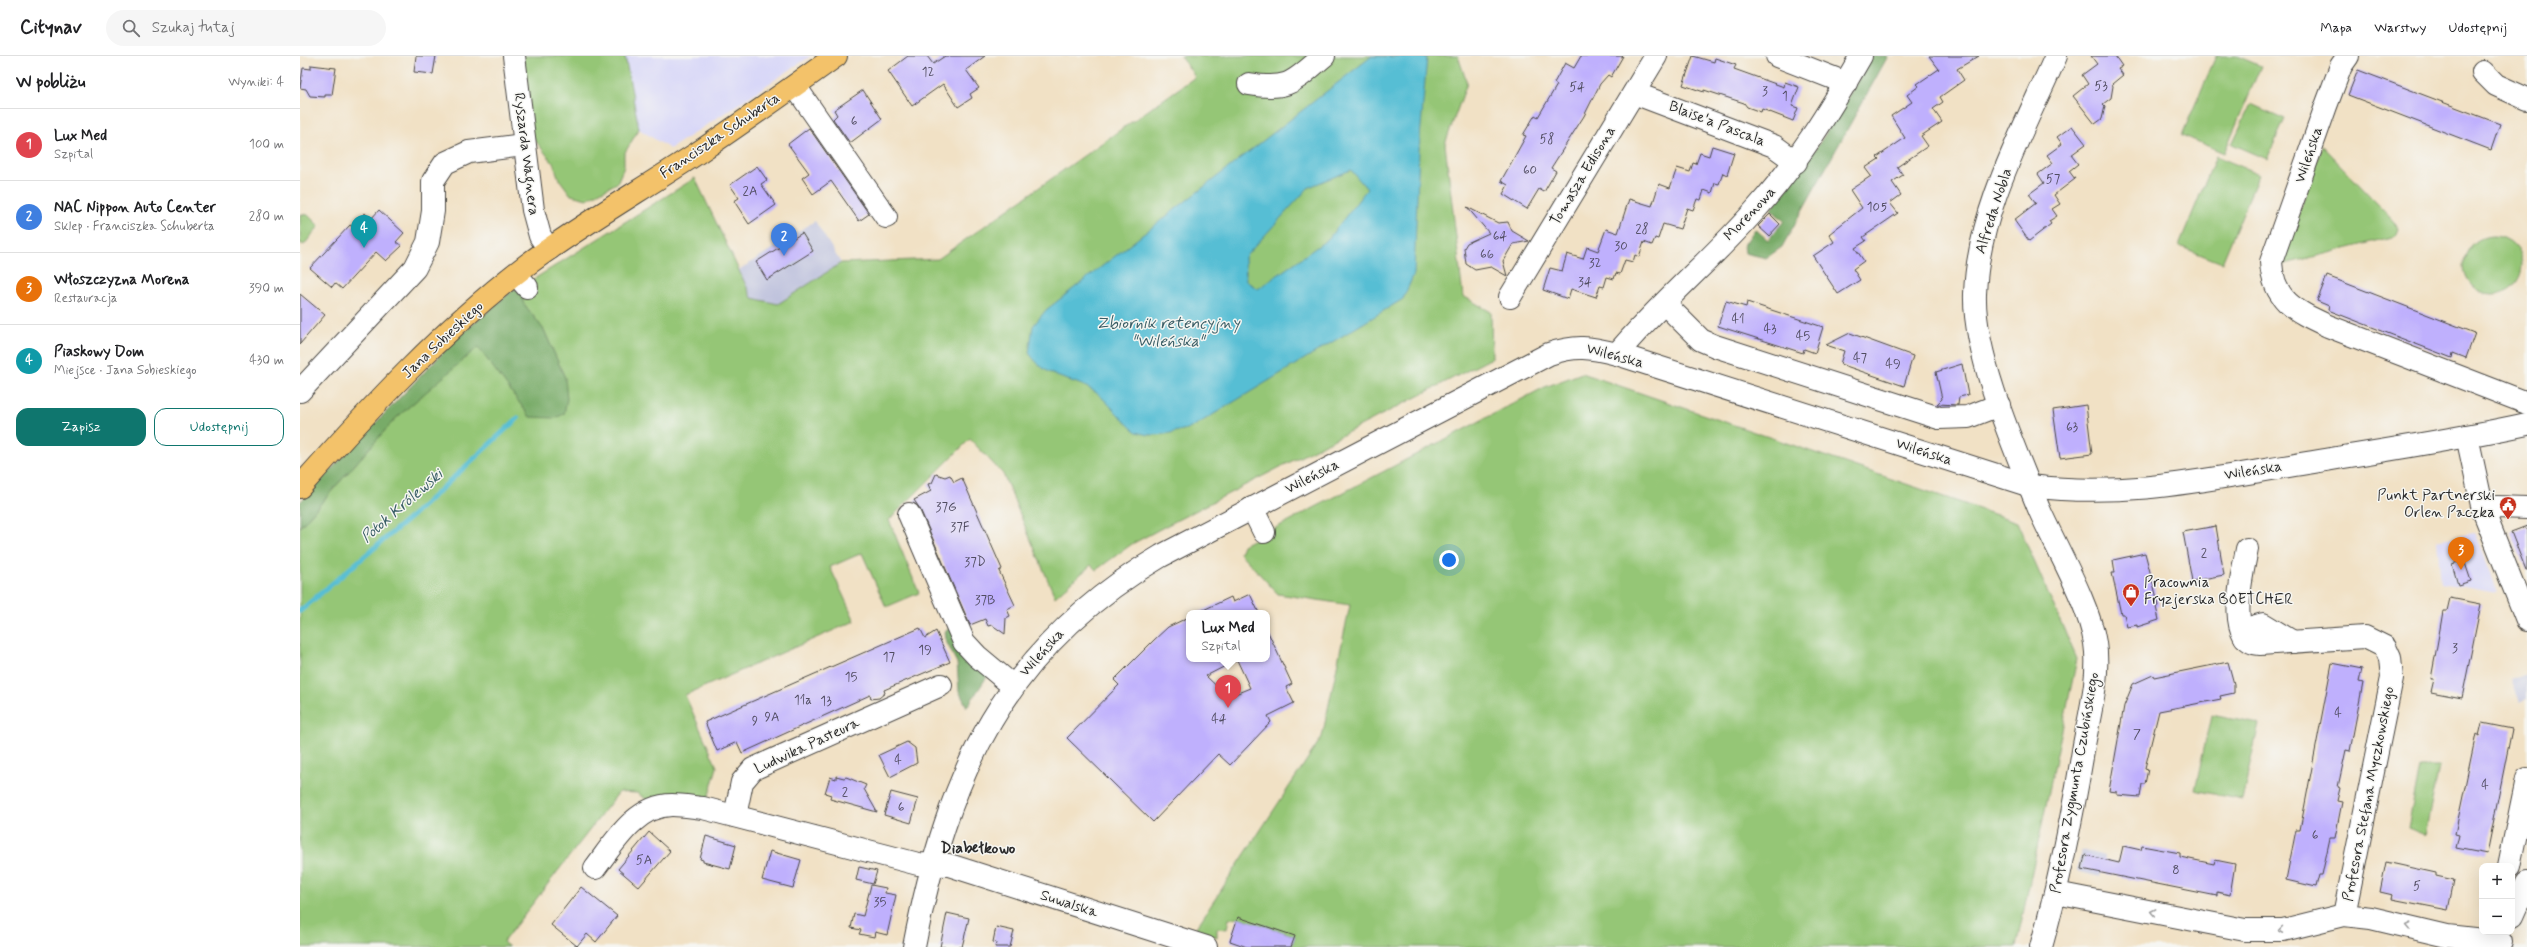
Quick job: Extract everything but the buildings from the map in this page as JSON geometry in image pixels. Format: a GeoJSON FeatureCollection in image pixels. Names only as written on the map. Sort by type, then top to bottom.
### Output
{"type":"FeatureCollection","features":[{"type":"Feature","properties":{"kind":"main road","name":"Franciszka Schuberta"},"geometry":{"type":"LineString","coordinates":[[603,213],[696,153],[795,86],[836,56]]}},
{"type":"Feature","properties":{"kind":"main road","name":"Jana Sobieskiego"},"geometry":{"type":"LineString","coordinates":[[300,487],[373,407],[465,318],[521,281],[549,249],[603,213]]}},
{"type":"Feature","properties":{"kind":"street","name":"Ryszarda Wagnera"},"geometry":{"type":"LineString","coordinates":[[514,56],[523,145],[536,226],[549,249]]}},
{"type":"Feature","properties":{"kind":"street"},"geometry":{"type":"LineString","coordinates":[[1249,84],[1265,88],[1288,85],[1324,56]]}},
{"type":"Feature","properties":{"kind":"street","name":"Tomasza Edisona"},"geometry":{"type":"LineString","coordinates":[[1510,297],[1656,56]]}},
{"type":"Feature","properties":{"kind":"street"},"geometry":{"type":"LineString","coordinates":[[1777,56],[1846,83]]}},
{"type":"Feature","properties":{"kind":"street","name":"Morenowa"},"geometry":{"type":"LineString","coordinates":[[1617,354],[1757,209],[1796,162],[1828,116],[1861,56]]}},
{"type":"Feature","properties":{"kind":"street","name":"Alfreda Nobla"},"geometry":{"type":"LineString","coordinates":[[2031,486],[1999,405],[1978,328],[1975,296],[1978,254],[1995,198],[2056,56]]}},
{"type":"Feature","properties":{"kind":"street","name":"Wileńska"},"geometry":{"type":"LineString","coordinates":[[2348,56],[2341,66],[2326,106],[2271,262],[2272,276],[2278,291],[2300,313],[2328,326],[2527,403]]}},
{"type":"Feature","properties":{"kind":"street"},"geometry":{"type":"LineString","coordinates":[[2483,72],[2496,85],[2519,96]]}},
{"type":"Feature","properties":{"kind":"street"},"geometry":{"type":"LineString","coordinates":[[795,86],[886,217]]}},
{"type":"Feature","properties":{"kind":"street","name":"Blaise'a Pascala"},"geometry":{"type":"LineString","coordinates":[[1634,93],[1774,146],[1796,162]]}},
{"type":"Feature","properties":{"kind":"street"},"geometry":{"type":"LineString","coordinates":[[300,391],[415,268],[428,242],[433,211],[433,181],[445,163],[469,152],[523,145]]}},
{"type":"Feature","properties":{"kind":"street"},"geometry":{"type":"LineString","coordinates":[[1665,304],[1701,340],[1715,346],[1939,418],[1968,417],[1999,405]]}},
{"type":"Feature","properties":{"kind":"street","name":"Wileńska"},"geometry":{"type":"LineString","coordinates":[[914,947],[934,865],[966,766],[988,725],[1013,686],[1062,630],[1102,595],[1155,559],[1549,354],[1579,347],[1617,354],[2031,486],[2076,490],[2138,490],[2467,436],[2527,424]]}},
{"type":"Feature","properties":{"kind":"street"},"geometry":{"type":"LineString","coordinates":[[2467,436],[2483,510],[2527,620]]}},
{"type":"Feature","properties":{"kind":"street","name":"Profesora Zygmunta Czubińskiego"},"geometry":{"type":"LineString","coordinates":[[2031,486],[2089,618],[2097,658],[2093,696],[2074,809],[2056,893],[2041,947]]}},
{"type":"Feature","properties":{"kind":"street"},"geometry":{"type":"LineString","coordinates":[[2483,510],[2497,506],[2527,508]]}},
{"type":"Feature","properties":{"kind":"street"},"geometry":{"type":"LineString","coordinates":[[1252,508],[1264,532]]}},
{"type":"Feature","properties":{"kind":"street"},"geometry":{"type":"LineString","coordinates":[[908,514],[964,642],[977,656],[1013,686]]}},
{"type":"Feature","properties":{"kind":"street","name":"Profesora Stefana Myczkowskiego"},"geometry":{"type":"LineString","coordinates":[[2247,549],[2238,612],[2245,637],[2254,644],[2365,637],[2385,647],[2390,658],[2392,678],[2344,915]]}},
{"type":"Feature","properties":{"kind":"street","name":"Ludwika Pasteura"},"geometry":{"type":"LineString","coordinates":[[735,816],[742,782],[753,769],[941,685]]}},
{"type":"Feature","properties":{"kind":"street"},"geometry":{"type":"LineString","coordinates":[[2510,863],[2527,779]]}},
{"type":"Feature","properties":{"kind":"street"},"geometry":{"type":"LineString","coordinates":[[595,868],[626,826],[657,807],[672,805],[703,808],[918,864],[934,865]]}},
{"type":"Feature","properties":{"kind":"street","name":"Suwalska"},"geometry":{"type":"LineString","coordinates":[[934,865],[949,865],[1204,947]]}},
{"type":"Feature","properties":{"kind":"street"},"geometry":{"type":"LineString","coordinates":[[2515,906],[2520,889]]}},
{"type":"Feature","properties":{"kind":"street","name":"Profesora Stefana Myczkowskiego"},"geometry":{"type":"LineString","coordinates":[[2056,893],[2245,930],[2263,932],[2283,930],[2344,915],[2371,918],[2439,941],[2503,940]]}},
{"type":"Feature","properties":{"kind":"shaded area"},"geometry":{"type":"Polygon","coordinates":[[[625,56],[811,56],[670,149],[639,129],[625,56]]]}},
{"type":"Feature","properties":{"kind":"shaded area"},"geometry":{"type":"Polygon","coordinates":[[[815,221],[841,263],[778,304],[752,298],[739,270],[815,221]]]}},
{"type":"Feature","properties":{"kind":"shaded area"},"geometry":{"type":"Polygon","coordinates":[[[2474,533],[2498,593],[2441,583],[2437,540],[2474,533]]]}},
{"type":"Feature","properties":{"kind":"shaded area"},"geometry":{"type":"Polygon","coordinates":[[[2527,674],[2527,699],[2520,702],[2511,680],[2527,674]]]}},
{"type":"Feature","properties":{"kind":"shaded area"},"geometry":{"type":"Polygon","coordinates":[[[2081,850],[2105,856],[2100,877],[2077,871],[2081,850]]]}},
{"type":"Feature","properties":{"kind":"green space"},"geometry":{"type":"Polygon","coordinates":[[[523,56],[625,56],[639,129],[624,154],[624,167],[617,183],[587,199],[571,195],[559,179],[553,163],[531,135],[523,56]]]}},
{"type":"Feature","properties":{"kind":"green space"},"geometry":{"type":"Polygon","coordinates":[[[1181,56],[1458,56],[1467,83],[1445,144],[1463,296],[1491,312],[1492,358],[1132,544],[1096,570],[1091,565],[1055,597],[1003,474],[970,439],[889,520],[919,593],[886,607],[862,553],[830,567],[855,621],[685,695],[717,767],[707,802],[650,802],[637,793],[619,792],[503,942],[509,947],[300,947],[300,527],[395,419],[478,346],[530,417],[565,378],[544,330],[524,304],[518,289],[695,178],[752,298],[778,304],[841,263],[938,259],[1195,77],[1181,56]]]}},
{"type":"Feature","properties":{"kind":"green space"},"geometry":{"type":"Polygon","coordinates":[[[1872,56],[1888,56],[1782,247],[1766,258],[1745,253],[1744,245],[1755,229],[1768,240],[1784,221],[1771,209],[1786,191],[1812,154],[1872,56]]]}},
{"type":"Feature","properties":{"kind":"green space"},"geometry":{"type":"Polygon","coordinates":[[[2216,56],[2237,56],[2261,66],[2224,153],[2182,135],[2216,56]]]}},
{"type":"Feature","properties":{"kind":"green space"},"geometry":{"type":"Polygon","coordinates":[[[2251,104],[2285,119],[2267,159],[2232,144],[2251,104]]]}},
{"type":"Feature","properties":{"kind":"green space"},"geometry":{"type":"Polygon","coordinates":[[[2322,146],[2397,224],[2399,229],[2396,236],[2281,265],[2322,146]]]}},
{"type":"Feature","properties":{"kind":"green space"},"geometry":{"type":"Polygon","coordinates":[[[2216,156],[2259,174],[2222,263],[2179,246],[2216,156]]]}},
{"type":"Feature","properties":{"kind":"green space"},"geometry":{"type":"Polygon","coordinates":[[[300,214],[308,215],[319,226],[304,245],[300,243],[300,214]]]}},
{"type":"Feature","properties":{"kind":"green space"},"geometry":{"type":"Polygon","coordinates":[[[2493,236],[2504,238],[2517,249],[2520,254],[2522,265],[2520,276],[2509,289],[2504,292],[2493,294],[2482,292],[2469,281],[2466,276],[2464,265],[2466,254],[2477,241],[2482,238],[2493,236]]]}},
{"type":"Feature","properties":{"kind":"green space"},"geometry":{"type":"Polygon","coordinates":[[[514,289],[518,289],[524,304],[544,330],[565,378],[567,399],[564,414],[555,418],[530,417],[478,347],[395,419],[300,527],[300,502],[456,339],[514,289]]]}},
{"type":"Feature","properties":{"kind":"green space"},"geometry":{"type":"Polygon","coordinates":[[[1582,373],[2017,522],[2077,659],[2016,947],[1291,947],[1295,936],[1238,917],[1229,919],[1227,929],[1217,928],[1217,937],[1194,931],[1322,737],[1350,605],[1278,594],[1240,553],[1243,545],[1545,387],[1582,373]]]}},
{"type":"Feature","properties":{"kind":"green space"},"geometry":{"type":"Polygon","coordinates":[[[949,628],[988,675],[967,707],[959,691],[957,663],[946,641],[945,632],[949,628]]]}},
{"type":"Feature","properties":{"kind":"green space"},"geometry":{"type":"Polygon","coordinates":[[[2211,715],[2259,724],[2242,800],[2195,790],[2211,715]]]}},
{"type":"Feature","properties":{"kind":"green space"},"geometry":{"type":"Polygon","coordinates":[[[2420,767],[2439,767],[2425,835],[2408,828],[2420,767]]]}},
{"type":"Feature","properties":{"kind":"water","name":"Zbiornik retencyjny \"Wileńska\""},"geometry":{"type":"Polygon","coordinates":[[[1372,56],[1427,57],[1419,150],[1414,274],[1403,299],[1191,428],[1157,435],[1137,432],[1098,394],[1079,384],[1054,375],[1037,363],[1029,353],[1033,326],[1046,310],[1372,56]],[[1351,170],[1309,187],[1245,257],[1246,281],[1258,289],[1328,239],[1367,189],[1351,170]]]}},
{"type":"Feature","properties":{"kind":"waterway","name":"Potok Królewski"},"geometry":{"type":"LineString","coordinates":[[300,611],[413,515],[518,418]]}},
{"type":"Feature","properties":{"kind":"place","name":"Piaskowy Dom"},"geometry":{"type":"Point","coordinates":[364,248]}},
{"type":"Feature","properties":{"kind":"place","name":"NAC Nippon Auto Center"},"geometry":{"type":"Point","coordinates":[784,256]}},
{"type":"Feature","properties":{"kind":"place","name":"Punkt Partnerski Orlen Paczka"},"geometry":{"type":"Point","coordinates":[2508,520]}},
{"type":"Feature","properties":{"kind":"place","name":"Włoszczyzna Morena"},"geometry":{"type":"Point","coordinates":[2461,570]}},
{"type":"Feature","properties":{"kind":"place","name":"Pracownia Fryzjerska BOETCHER"},"geometry":{"type":"Point","coordinates":[2131,607]}},
{"type":"Feature","properties":{"kind":"place","name":"Lux Med"},"geometry":{"type":"Point","coordinates":[1228,708]}},
{"type":"Feature","properties":{"kind":"district","name":"Diabełkowo"},"geometry":{"type":"Point","coordinates":[978,848]}}]}
